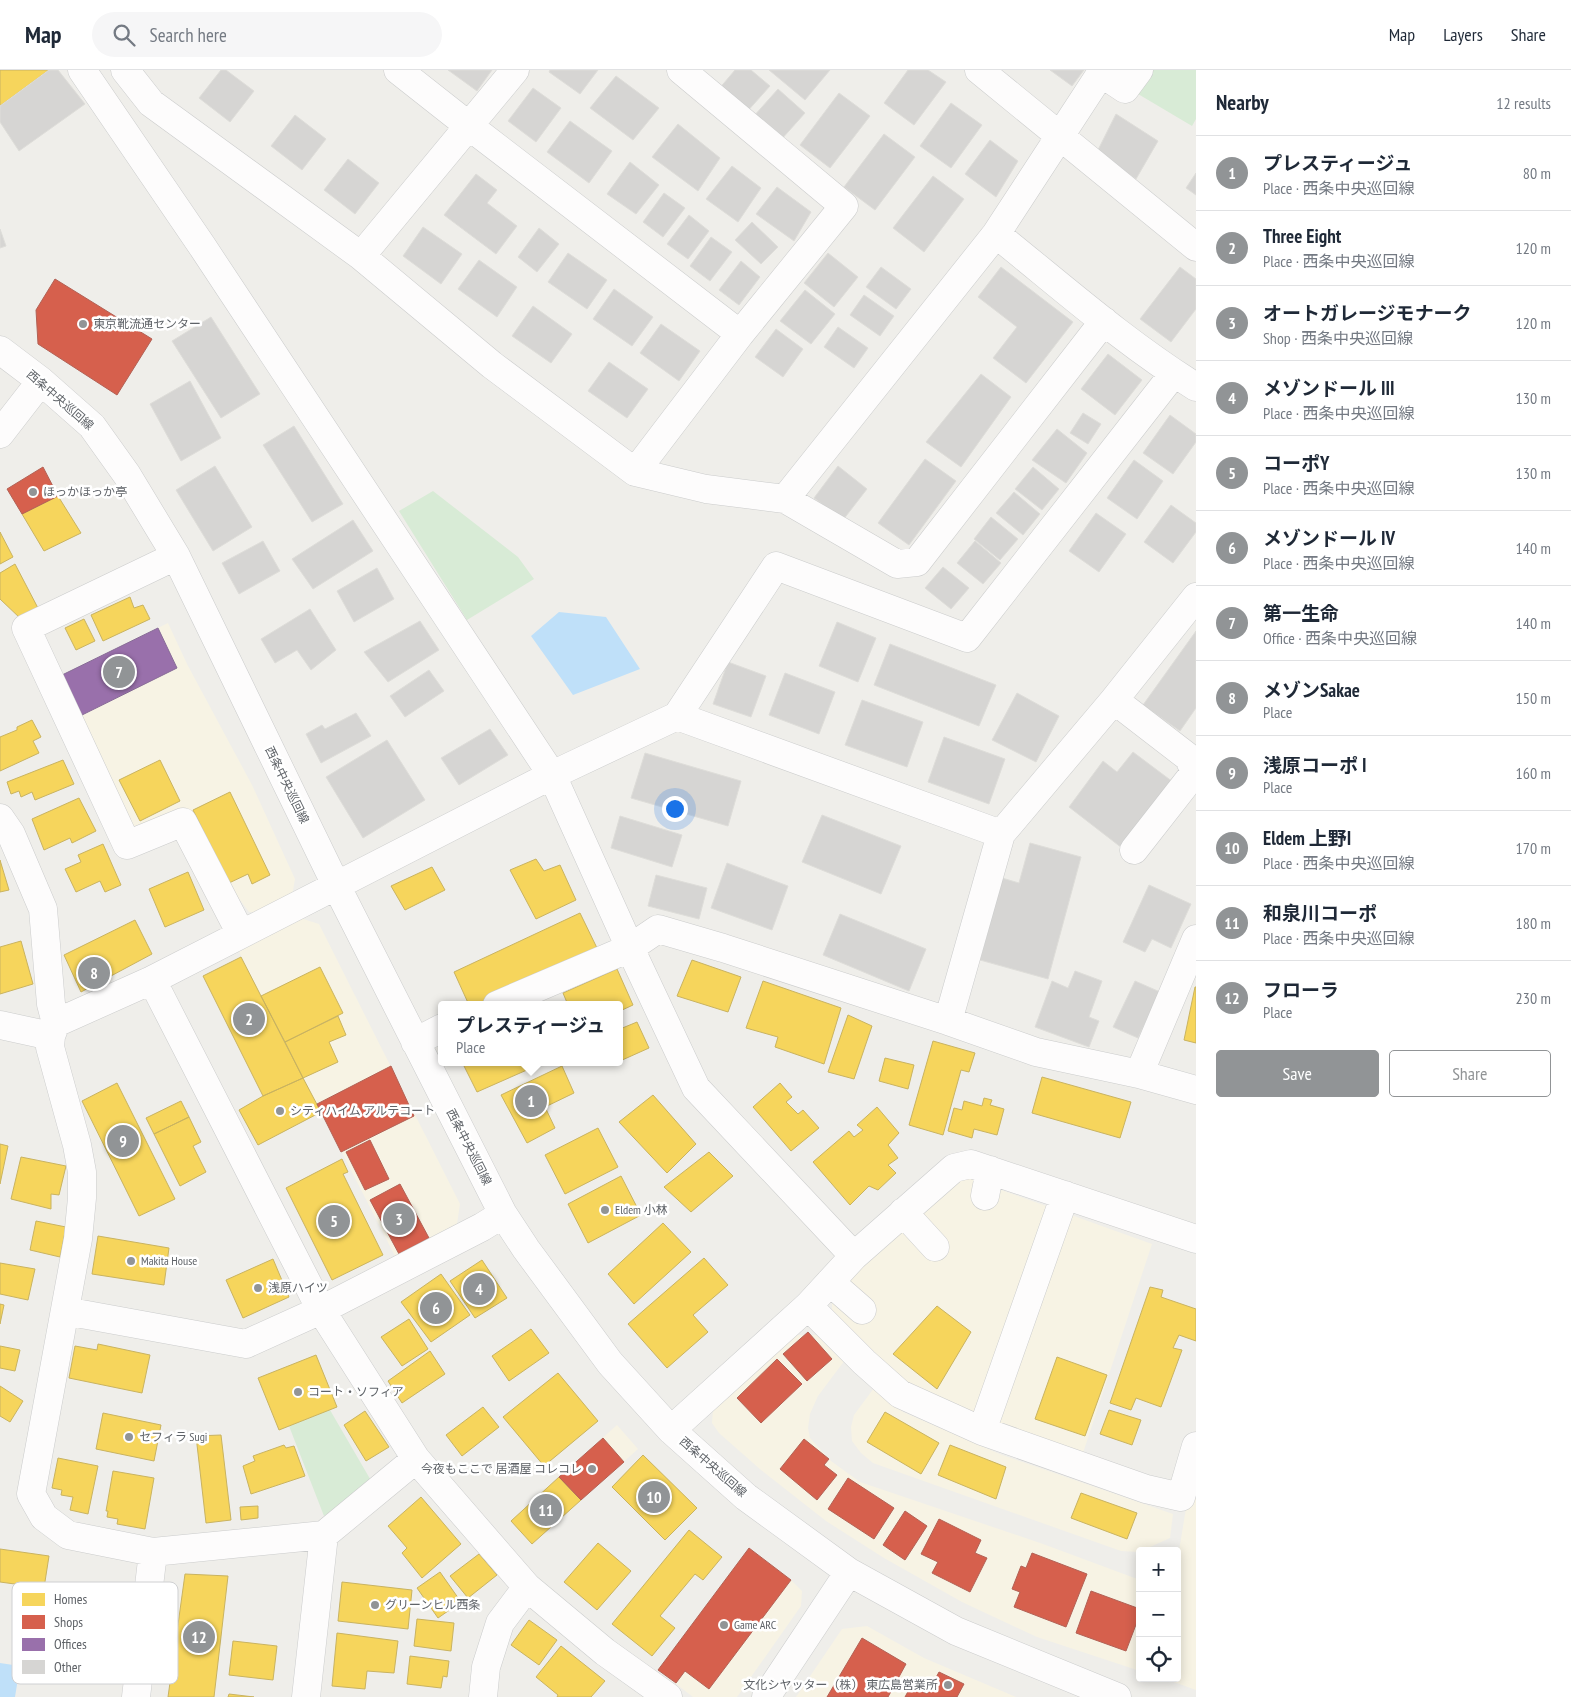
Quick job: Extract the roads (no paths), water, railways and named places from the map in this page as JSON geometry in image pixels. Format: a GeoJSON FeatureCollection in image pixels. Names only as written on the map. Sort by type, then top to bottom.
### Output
{"type":"FeatureCollection","features":[{"type":"Feature","properties":{"kind":"street"},"geometry":{"type":"LineString","coordinates":[[82,70],[213,262],[552,775],[696,1088],[854,1256]]}},
{"type":"Feature","properties":{"kind":"street"},"geometry":{"type":"LineString","coordinates":[[125,70],[151,104],[361,256],[492,365],[635,472],[706,489],[785,499],[897,564],[917,562],[1104,321]]}},
{"type":"Feature","properties":{"kind":"street"},"geometry":{"type":"LineString","coordinates":[[398,70],[740,334]]}},
{"type":"Feature","properties":{"kind":"street"},"geometry":{"type":"LineString","coordinates":[[361,256],[515,70]]}},
{"type":"Feature","properties":{"kind":"street"},"geometry":{"type":"LineString","coordinates":[[979,70],[1196,247]]}},
{"type":"Feature","properties":{"kind":"street"},"geometry":{"type":"LineString","coordinates":[[785,499],[996,234],[1058,136],[1102,72],[1125,89],[1139,70]]}},
{"type":"Feature","properties":{"kind":"street"},"geometry":{"type":"LineString","coordinates":[[635,472],[740,334],[844,206],[687,72]]}},
{"type":"Feature","properties":{"kind":"street"},"geometry":{"type":"LineString","coordinates":[[0,1025],[54,1030],[552,775],[677,716],[776,566],[967,638],[1185,380],[1104,321],[996,234]]}},
{"type":"Feature","properties":{"kind":"street","name":"西条中央巡回線"},"geometry":{"type":"LineString","coordinates":[[0,350],[41,381],[92,426],[127,475],[176,556],[336,885],[503,1214],[526,1249],[610,1363],[671,1430],[746,1497],[849,1572],[956,1631],[1117,1697]]}},
{"type":"Feature","properties":{"kind":"street"},"geometry":{"type":"LineString","coordinates":[[0,434],[41,381]]}},
{"type":"Feature","properties":{"kind":"street"},"geometry":{"type":"LineString","coordinates":[[176,556],[26,628],[127,845],[183,822],[241,934]]}},
{"type":"Feature","properties":{"kind":"street"},"geometry":{"type":"LineString","coordinates":[[948,1021],[1001,834],[1114,700],[1196,597]]}},
{"type":"Feature","properties":{"kind":"street"},"geometry":{"type":"LineString","coordinates":[[1114,700],[1188,757],[1196,773],[1134,850]]}},
{"type":"Feature","properties":{"kind":"street"},"geometry":{"type":"LineString","coordinates":[[677,716],[1001,834]]}},
{"type":"Feature","properties":{"kind":"street"},"geometry":{"type":"LineString","coordinates":[[0,818],[10,834],[43,909],[54,1030],[50,1047],[77,1145],[82,1172],[82,1198],[78,1238],[31,1494],[44,1516],[68,1534],[153,1552],[324,1536],[416,1459]]}},
{"type":"Feature","properties":{"kind":"street"},"geometry":{"type":"LineString","coordinates":[[506,1001],[630,948],[658,929],[724,948],[948,1021],[1036,1052],[1139,1074],[1196,1090]]}},
{"type":"Feature","properties":{"kind":"street"},"geometry":{"type":"LineString","coordinates":[[1139,1074],[1196,939]]}},
{"type":"Feature","properties":{"kind":"street"},"geometry":{"type":"LineString","coordinates":[[152,980],[321,1310],[416,1459],[527,1587],[605,1652],[668,1697]]}},
{"type":"Feature","properties":{"kind":"street"},"geometry":{"type":"LineString","coordinates":[[415,1042],[438,1030]]}},
{"type":"Feature","properties":{"kind":"street"},"geometry":{"type":"LineString","coordinates":[[671,1430],[808,1306],[854,1256],[954,1168],[972,1164],[988,1183],[1066,1195],[1196,1239]]}},
{"type":"Feature","properties":{"kind":"street"},"geometry":{"type":"LineString","coordinates":[[982,1431],[1066,1195]]}},
{"type":"Feature","properties":{"kind":"street"},"geometry":{"type":"LineString","coordinates":[[903,1212],[935,1247]]}},
{"type":"Feature","properties":{"kind":"street"},"geometry":{"type":"LineString","coordinates":[[65,1311],[169,1338],[246,1344],[321,1310],[482,1227],[503,1214]]}},
{"type":"Feature","properties":{"kind":"street"},"geometry":{"type":"LineString","coordinates":[[830,1282],[862,1310]]}},
{"type":"Feature","properties":{"kind":"street"},"geometry":{"type":"LineString","coordinates":[[808,1306],[864,1362],[900,1394],[982,1431],[1146,1489],[1181,1497],[1196,1446]]}},
{"type":"Feature","properties":{"kind":"street"},"geometry":{"type":"LineString","coordinates":[[306,1697],[324,1536]]}},
{"type":"Feature","properties":{"kind":"street"},"geometry":{"type":"LineString","coordinates":[[149,1582],[153,1552]]}},
{"type":"Feature","properties":{"kind":"street"},"geometry":{"type":"LineString","coordinates":[[766,1697],[849,1572]]}},
{"type":"Feature","properties":{"kind":"street"},"geometry":{"type":"LineString","coordinates":[[483,1697],[486,1667],[500,1623],[527,1587]]}},
{"type":"Feature","properties":{"kind":"street"},"geometry":{"type":"LineString","coordinates":[[136,1697],[138,1684]]}},
{"type":"Feature","properties":{"kind":"water"},"geometry":{"type":"Polygon","coordinates":[[[559,612],[606,617],[640,669],[573,695],[531,636],[559,612]]]}},
{"type":"Feature","properties":{"kind":"water"},"geometry":{"type":"Polygon","coordinates":[[[0,1663],[12,1665],[12,1684],[17,1684],[15,1697],[0,1697],[0,1663]]]}},
{"type":"Feature","properties":{"kind":"place","name":"東京靴流通センター"},"geometry":{"type":"Point","coordinates":[83,324]}},
{"type":"Feature","properties":{"kind":"place","name":"ほっかほっか亭"},"geometry":{"type":"Point","coordinates":[33,492]}},
{"type":"Feature","properties":{"kind":"place","name":"第一生命"},"geometry":{"type":"Point","coordinates":[119,672]}},
{"type":"Feature","properties":{"kind":"place","name":"メゾンSakae"},"geometry":{"type":"Point","coordinates":[94,973]}},
{"type":"Feature","properties":{"kind":"place","name":"Three Eight"},"geometry":{"type":"Point","coordinates":[249,1019]}},
{"type":"Feature","properties":{"kind":"place","name":"プレスティージュ"},"geometry":{"type":"Point","coordinates":[531,1101]}},
{"type":"Feature","properties":{"kind":"place","name":"シティハイム アルテコート"},"geometry":{"type":"Point","coordinates":[280,1111]}},
{"type":"Feature","properties":{"kind":"place","name":"浅原コーポ I"},"geometry":{"type":"Point","coordinates":[123,1141]}},
{"type":"Feature","properties":{"kind":"place","name":"Eldem 小林"},"geometry":{"type":"Point","coordinates":[605,1210]}},
{"type":"Feature","properties":{"kind":"place","name":"オートガレージモナーク"},"geometry":{"type":"Point","coordinates":[399,1219]}},
{"type":"Feature","properties":{"kind":"place","name":"コーポY"},"geometry":{"type":"Point","coordinates":[334,1221]}},
{"type":"Feature","properties":{"kind":"place","name":"Makita House"},"geometry":{"type":"Point","coordinates":[131,1261]}},
{"type":"Feature","properties":{"kind":"place","name":"浅原ハイツ"},"geometry":{"type":"Point","coordinates":[258,1288]}},
{"type":"Feature","properties":{"kind":"place","name":"メゾンドール III"},"geometry":{"type":"Point","coordinates":[479,1289]}},
{"type":"Feature","properties":{"kind":"place","name":"メゾンドール IV"},"geometry":{"type":"Point","coordinates":[436,1308]}},
{"type":"Feature","properties":{"kind":"place","name":"コート・ソフィア"},"geometry":{"type":"Point","coordinates":[298,1392]}},
{"type":"Feature","properties":{"kind":"place","name":"セフィラ Sugi"},"geometry":{"type":"Point","coordinates":[129,1437]}},
{"type":"Feature","properties":{"kind":"place","name":"今夜もここで 居酒屋 コレコレ"},"geometry":{"type":"Point","coordinates":[592,1469]}},
{"type":"Feature","properties":{"kind":"place","name":"Eldem 上野I"},"geometry":{"type":"Point","coordinates":[654,1497]}},
{"type":"Feature","properties":{"kind":"place","name":"和泉川コーポ"},"geometry":{"type":"Point","coordinates":[546,1510]}},
{"type":"Feature","properties":{"kind":"place","name":"グリーンヒル西条"},"geometry":{"type":"Point","coordinates":[375,1605]}},
{"type":"Feature","properties":{"kind":"place","name":"Game ARC"},"geometry":{"type":"Point","coordinates":[724,1625]}},
{"type":"Feature","properties":{"kind":"place","name":"フローラ"},"geometry":{"type":"Point","coordinates":[199,1637]}},
{"type":"Feature","properties":{"kind":"place","name":"文化シヤッター（株） 東広島営業所"},"geometry":{"type":"Point","coordinates":[948,1685]}}]}
